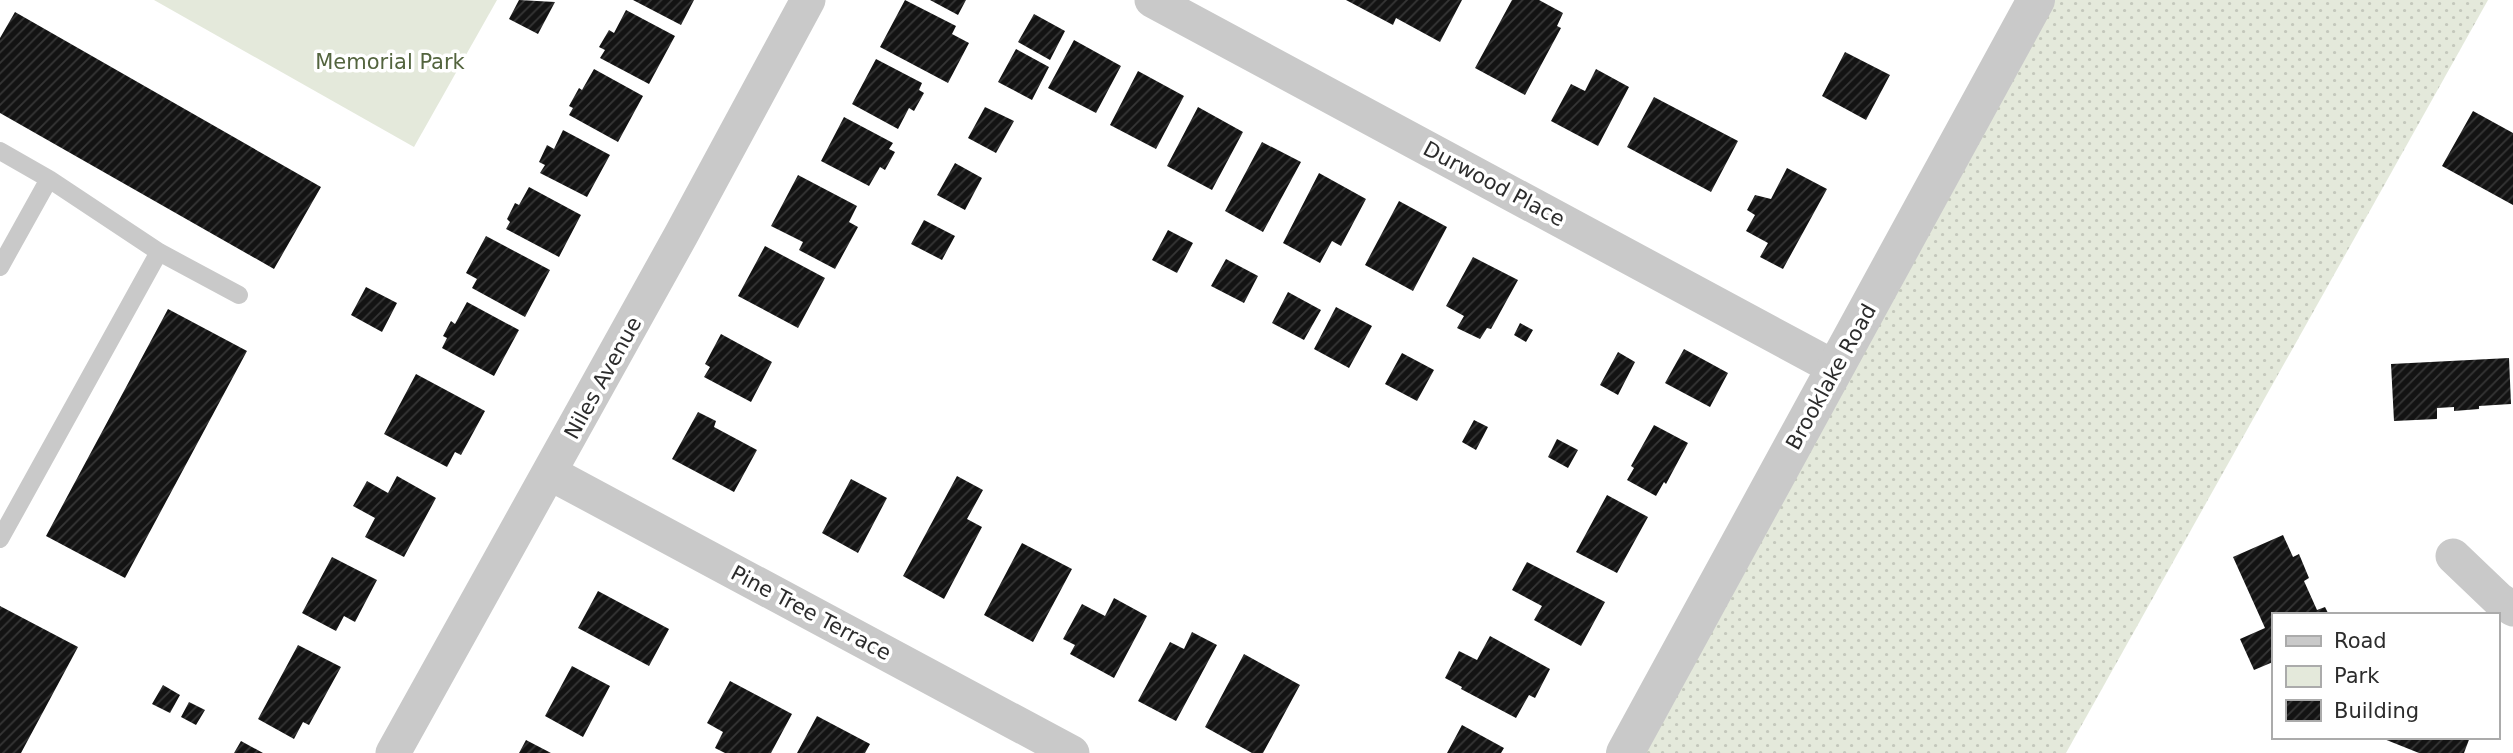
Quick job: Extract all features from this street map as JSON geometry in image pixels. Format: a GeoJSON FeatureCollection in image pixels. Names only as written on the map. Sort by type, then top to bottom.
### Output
{"type":"FeatureCollection","features":[{"type":"Feature","properties":{"kind":"street","name":"Niles Avenue"},"geometry":{"type":"LineString","coordinates":[[393,753],[550,473],[808,0]]}},
{"type":"Feature","properties":{"kind":"street","name":"Durwood Place"},"geometry":{"type":"LineString","coordinates":[[1152,0],[1835,369]]}},
{"type":"Feature","properties":{"kind":"street","name":"Brooklake Road"},"geometry":{"type":"LineString","coordinates":[[1625,753],[2036,0]]}},
{"type":"Feature","properties":{"kind":"street","name":"Pine Tree Terrace"},"geometry":{"type":"LineString","coordinates":[[550,473],[1072,753]]}},
{"type":"Feature","properties":{"kind":"street"},"geometry":{"type":"LineString","coordinates":[[2453,556],[2513,609]]}},
{"type":"Feature","properties":{"kind":"lane"},"geometry":{"type":"LineString","coordinates":[[0,151],[49,179],[159,251],[239,295]]}},
{"type":"Feature","properties":{"kind":"lane"},"geometry":{"type":"LineString","coordinates":[[0,267],[49,179]]}},
{"type":"Feature","properties":{"kind":"lane"},"geometry":{"type":"LineString","coordinates":[[0,538],[159,251]]}},
{"type":"Feature","properties":{"kind":"green space","name":"Memorial Park"},"geometry":{"type":"Polygon","coordinates":[[[154,0],[497,0],[414,147],[154,0]]]}},
{"type":"Feature","properties":{"kind":"green space"},"geometry":{"type":"Polygon","coordinates":[[[2053,0],[2488,0],[2066,753],[1637,753],[2053,0]]]}},
{"type":"Feature","properties":{"kind":"building"},"geometry":{"type":"Polygon","coordinates":[[[519,0],[555,2],[538,34],[509,19],[519,0]]]}},
{"type":"Feature","properties":{"kind":"building"},"geometry":{"type":"Polygon","coordinates":[[[633,0],[694,0],[681,25],[633,0]]]}},
{"type":"Feature","properties":{"kind":"building"},"geometry":{"type":"Polygon","coordinates":[[[905,0],[956,26],[952,34],[969,43],[948,83],[880,47],[905,0]]]}},
{"type":"Feature","properties":{"kind":"building"},"geometry":{"type":"Polygon","coordinates":[[[930,0],[966,0],[958,15],[930,0]]]}},
{"type":"Feature","properties":{"kind":"building"},"geometry":{"type":"Polygon","coordinates":[[[1346,0],[1462,0],[1440,42],[1396,18],[1393,25],[1346,0]]]}},
{"type":"Feature","properties":{"kind":"building"},"geometry":{"type":"Polygon","coordinates":[[[1512,0],[1539,0],[1563,13],[1557,26],[1561,28],[1525,95],[1475,68],[1512,0]]]}},
{"type":"Feature","properties":{"kind":"building"},"geometry":{"type":"Polygon","coordinates":[[[626,10],[675,36],[649,84],[600,58],[605,50],[599,47],[609,30],[614,33],[626,10]]]}},
{"type":"Feature","properties":{"kind":"building"},"geometry":{"type":"Polygon","coordinates":[[[15,12],[321,187],[274,269],[0,113],[0,38],[15,12]]]}},
{"type":"Feature","properties":{"kind":"building"},"geometry":{"type":"Polygon","coordinates":[[[1034,14],[1065,31],[1050,60],[1018,42],[1034,14]]]}},
{"type":"Feature","properties":{"kind":"building"},"geometry":{"type":"Polygon","coordinates":[[[1074,40],[1121,66],[1096,113],[1048,88],[1074,40]]]}},
{"type":"Feature","properties":{"kind":"building"},"geometry":{"type":"Polygon","coordinates":[[[1016,49],[1049,67],[1032,100],[998,82],[1016,49]]]}},
{"type":"Feature","properties":{"kind":"building"},"geometry":{"type":"Polygon","coordinates":[[[1845,52],[1890,75],[1866,120],[1822,96],[1845,52]]]}},
{"type":"Feature","properties":{"kind":"building"},"geometry":{"type":"Polygon","coordinates":[[[876,59],[922,83],[919,90],[924,93],[914,111],[909,108],[898,129],[852,104],[876,59]]]}},
{"type":"Feature","properties":{"kind":"building"},"geometry":{"type":"Polygon","coordinates":[[[594,69],[643,96],[618,142],[569,115],[573,108],[569,106],[594,69]]]}},
{"type":"Feature","properties":{"kind":"building"},"geometry":{"type":"Polygon","coordinates":[[[1596,69],[1629,87],[1598,146],[1551,121],[1571,84],[1585,91],[1596,69]]]}},
{"type":"Feature","properties":{"kind":"building"},"geometry":{"type":"Polygon","coordinates":[[[1138,71],[1184,96],[1156,149],[1110,125],[1138,71]]]}},
{"type":"Feature","properties":{"kind":"building"},"geometry":{"type":"Polygon","coordinates":[[[1654,97],[1738,141],[1711,192],[1627,147],[1654,97]]]}},
{"type":"Feature","properties":{"kind":"building"},"geometry":{"type":"Polygon","coordinates":[[[985,107],[1014,121],[996,153],[968,138],[985,107]]]}},
{"type":"Feature","properties":{"kind":"building"},"geometry":{"type":"Polygon","coordinates":[[[1198,107],[1243,132],[1212,190],[1167,166],[1198,107]]]}},
{"type":"Feature","properties":{"kind":"building"},"geometry":{"type":"Polygon","coordinates":[[[2473,111],[2513,133],[2513,205],[2442,166],[2473,111]]]}},
{"type":"Feature","properties":{"kind":"building"},"geometry":{"type":"Polygon","coordinates":[[[844,117],[893,143],[889,149],[895,152],[885,170],[880,167],[869,186],[821,161],[844,117]]]}},
{"type":"Feature","properties":{"kind":"building"},"geometry":{"type":"Polygon","coordinates":[[[563,130],[610,155],[587,197],[540,173],[545,165],[539,162],[547,145],[554,149],[563,130]]]}},
{"type":"Feature","properties":{"kind":"building"},"geometry":{"type":"Polygon","coordinates":[[[1262,142],[1301,162],[1263,232],[1225,211],[1262,142]]]}},
{"type":"Feature","properties":{"kind":"building"},"geometry":{"type":"Polygon","coordinates":[[[955,163],[982,178],[965,210],[937,195],[955,163]]]}},
{"type":"Feature","properties":{"kind":"building"},"geometry":{"type":"Polygon","coordinates":[[[1787,168],[1827,189],[1783,269],[1760,257],[1768,243],[1746,231],[1755,215],[1747,210],[1755,195],[1771,199],[1787,168]]]}},
{"type":"Feature","properties":{"kind":"building"},"geometry":{"type":"Polygon","coordinates":[[[1319,173],[1366,199],[1341,246],[1332,241],[1320,263],[1283,243],[1319,173]]]}},
{"type":"Feature","properties":{"kind":"building"},"geometry":{"type":"Polygon","coordinates":[[[798,175],[857,206],[849,222],[858,227],[835,269],[799,250],[803,242],[771,226],[798,175]]]}},
{"type":"Feature","properties":{"kind":"building"},"geometry":{"type":"Polygon","coordinates":[[[529,187],[581,215],[559,257],[506,229],[510,222],[507,219],[515,203],[519,205],[529,187]]]}},
{"type":"Feature","properties":{"kind":"building"},"geometry":{"type":"Polygon","coordinates":[[[1399,201],[1447,227],[1413,291],[1365,265],[1399,201]]]}},
{"type":"Feature","properties":{"kind":"building"},"geometry":{"type":"Polygon","coordinates":[[[924,220],[955,236],[942,260],[911,244],[924,220]]]}},
{"type":"Feature","properties":{"kind":"building"},"geometry":{"type":"Polygon","coordinates":[[[1168,230],[1193,243],[1177,273],[1152,260],[1168,230]]]}},
{"type":"Feature","properties":{"kind":"building"},"geometry":{"type":"Polygon","coordinates":[[[486,236],[550,270],[525,317],[472,288],[477,279],[466,273],[486,236]]]}},
{"type":"Feature","properties":{"kind":"building"},"geometry":{"type":"Polygon","coordinates":[[[765,246],[825,278],[798,328],[738,296],[765,246]]]}},
{"type":"Feature","properties":{"kind":"building"},"geometry":{"type":"Polygon","coordinates":[[[1473,257],[1518,280],[1491,329],[1487,328],[1480,339],[1457,328],[1464,316],[1446,306],[1473,257]]]}},
{"type":"Feature","properties":{"kind":"building"},"geometry":{"type":"Polygon","coordinates":[[[1226,259],[1258,276],[1244,303],[1211,286],[1226,259]]]}},
{"type":"Feature","properties":{"kind":"building"},"geometry":{"type":"Polygon","coordinates":[[[366,287],[397,303],[382,332],[351,315],[366,287]]]}},
{"type":"Feature","properties":{"kind":"building"},"geometry":{"type":"Polygon","coordinates":[[[1288,292],[1321,310],[1304,340],[1272,323],[1288,292]]]}},
{"type":"Feature","properties":{"kind":"building"},"geometry":{"type":"Polygon","coordinates":[[[467,302],[519,330],[494,376],[442,348],[447,338],[443,336],[451,321],[455,324],[467,302]]]}},
{"type":"Feature","properties":{"kind":"building"},"geometry":{"type":"Polygon","coordinates":[[[1336,307],[1372,326],[1349,368],[1314,349],[1336,307]]]}},
{"type":"Feature","properties":{"kind":"building"},"geometry":{"type":"Polygon","coordinates":[[[168,309],[247,351],[125,578],[46,536],[168,309]]]}},
{"type":"Feature","properties":{"kind":"building"},"geometry":{"type":"Polygon","coordinates":[[[1520,323],[1533,330],[1526,342],[1514,335],[1520,323]]]}},
{"type":"Feature","properties":{"kind":"building"},"geometry":{"type":"Polygon","coordinates":[[[721,334],[772,362],[751,402],[704,377],[710,367],[705,364],[721,334]]]}},
{"type":"Feature","properties":{"kind":"building"},"geometry":{"type":"Polygon","coordinates":[[[1684,349],[1728,373],[1710,407],[1665,383],[1684,349]]]}},
{"type":"Feature","properties":{"kind":"building"},"geometry":{"type":"Polygon","coordinates":[[[1618,352],[1635,362],[1618,395],[1600,385],[1618,352]]]}},
{"type":"Feature","properties":{"kind":"building"},"geometry":{"type":"Polygon","coordinates":[[[1402,353],[1434,370],[1417,401],[1385,384],[1402,353]]]}},
{"type":"Feature","properties":{"kind":"building"},"geometry":{"type":"Polygon","coordinates":[[[2509,358],[2511,404],[2454,411],[2454,407],[2437,408],[2437,419],[2394,421],[2391,364],[2509,358]]]}},
{"type":"Feature","properties":{"kind":"building"},"geometry":{"type":"Polygon","coordinates":[[[416,374],[485,411],[461,455],[455,452],[447,467],[384,434],[416,374]]]}},
{"type":"Feature","properties":{"kind":"building"},"geometry":{"type":"Polygon","coordinates":[[[698,412],[716,421],[714,427],[757,450],[734,492],[672,459],[698,412]]]}},
{"type":"Feature","properties":{"kind":"building"},"geometry":{"type":"Polygon","coordinates":[[[1474,420],[1488,427],[1476,450],[1462,442],[1474,420]]]}},
{"type":"Feature","properties":{"kind":"building"},"geometry":{"type":"Polygon","coordinates":[[[1654,425],[1688,443],[1666,484],[1664,482],[1656,496],[1627,480],[1634,468],[1631,466],[1654,425]]]}},
{"type":"Feature","properties":{"kind":"building"},"geometry":{"type":"Polygon","coordinates":[[[1557,439],[1578,450],[1568,468],[1548,457],[1557,439]]]}},
{"type":"Feature","properties":{"kind":"building"},"geometry":{"type":"Polygon","coordinates":[[[397,476],[436,498],[404,557],[365,537],[375,518],[353,506],[367,481],[388,493],[397,476]]]}},
{"type":"Feature","properties":{"kind":"building"},"geometry":{"type":"Polygon","coordinates":[[[957,476],[983,490],[967,519],[982,527],[944,599],[903,576],[957,476]]]}},
{"type":"Feature","properties":{"kind":"building"},"geometry":{"type":"Polygon","coordinates":[[[851,479],[887,498],[858,553],[822,533],[851,479]]]}},
{"type":"Feature","properties":{"kind":"building"},"geometry":{"type":"Polygon","coordinates":[[[1607,495],[1648,517],[1617,573],[1576,552],[1607,495]]]}},
{"type":"Feature","properties":{"kind":"building"},"geometry":{"type":"Polygon","coordinates":[[[2283,535],[2293,557],[2299,554],[2309,578],[2304,581],[2317,610],[2325,607],[2328,613],[2272,613],[2272,662],[2254,670],[2240,639],[2265,628],[2233,557],[2283,535]]]}},
{"type":"Feature","properties":{"kind":"building"},"geometry":{"type":"Polygon","coordinates":[[[1022,543],[1072,569],[1033,642],[984,615],[1022,543]]]}},
{"type":"Feature","properties":{"kind":"building"},"geometry":{"type":"Polygon","coordinates":[[[332,557],[377,580],[355,622],[344,616],[336,631],[302,613],[332,557]]]}},
{"type":"Feature","properties":{"kind":"building"},"geometry":{"type":"Polygon","coordinates":[[[1527,562],[1605,602],[1581,646],[1534,620],[1542,606],[1512,590],[1527,562]]]}},
{"type":"Feature","properties":{"kind":"building"},"geometry":{"type":"Polygon","coordinates":[[[598,591],[669,629],[649,666],[578,628],[598,591]]]}},
{"type":"Feature","properties":{"kind":"building"},"geometry":{"type":"Polygon","coordinates":[[[1114,598],[1147,616],[1114,678],[1070,654],[1075,645],[1063,639],[1082,604],[1105,616],[1114,598]]]}},
{"type":"Feature","properties":{"kind":"building"},"geometry":{"type":"Polygon","coordinates":[[[0,606],[78,647],[21,753],[0,753],[0,606]]]}},
{"type":"Feature","properties":{"kind":"building"},"geometry":{"type":"Polygon","coordinates":[[[1192,632],[1217,645],[1176,721],[1138,701],[1170,642],[1184,649],[1192,632]]]}},
{"type":"Feature","properties":{"kind":"building"},"geometry":{"type":"Polygon","coordinates":[[[1490,636],[1550,669],[1535,698],[1529,695],[1516,718],[1445,678],[1459,651],[1477,660],[1490,636]]]}},
{"type":"Feature","properties":{"kind":"building"},"geometry":{"type":"Polygon","coordinates":[[[298,645],[341,667],[309,725],[303,722],[294,739],[258,719],[298,645]]]}},
{"type":"Feature","properties":{"kind":"building"},"geometry":{"type":"Polygon","coordinates":[[[1244,654],[1300,685],[1263,753],[1252,753],[1205,727],[1244,654]]]}},
{"type":"Feature","properties":{"kind":"building"},"geometry":{"type":"Polygon","coordinates":[[[572,666],[610,686],[583,737],[545,716],[572,666]]]}},
{"type":"Feature","properties":{"kind":"building"},"geometry":{"type":"Polygon","coordinates":[[[730,681],[792,714],[771,753],[725,753],[715,748],[723,732],[707,723],[730,681]]]}},
{"type":"Feature","properties":{"kind":"building"},"geometry":{"type":"Polygon","coordinates":[[[163,685],[180,695],[170,713],[152,704],[163,685]]]}},
{"type":"Feature","properties":{"kind":"building"},"geometry":{"type":"Polygon","coordinates":[[[189,702],[205,710],[196,725],[181,717],[189,702]]]}},
{"type":"Feature","properties":{"kind":"building"},"geometry":{"type":"Polygon","coordinates":[[[817,716],[870,744],[865,753],[797,753],[817,716]]]}},
{"type":"Feature","properties":{"kind":"building"},"geometry":{"type":"Polygon","coordinates":[[[1462,725],[1504,748],[1501,753],[1447,753],[1462,725]]]}},
{"type":"Feature","properties":{"kind":"building"},"geometry":{"type":"Polygon","coordinates":[[[2384,739],[2469,739],[2464,753],[2419,753],[2384,739]]]}},
{"type":"Feature","properties":{"kind":"building"},"geometry":{"type":"Polygon","coordinates":[[[526,740],[551,753],[519,753],[526,740]]]}},
{"type":"Feature","properties":{"kind":"building"},"geometry":{"type":"Polygon","coordinates":[[[241,741],[263,753],[234,753],[241,741]]]}}]}
